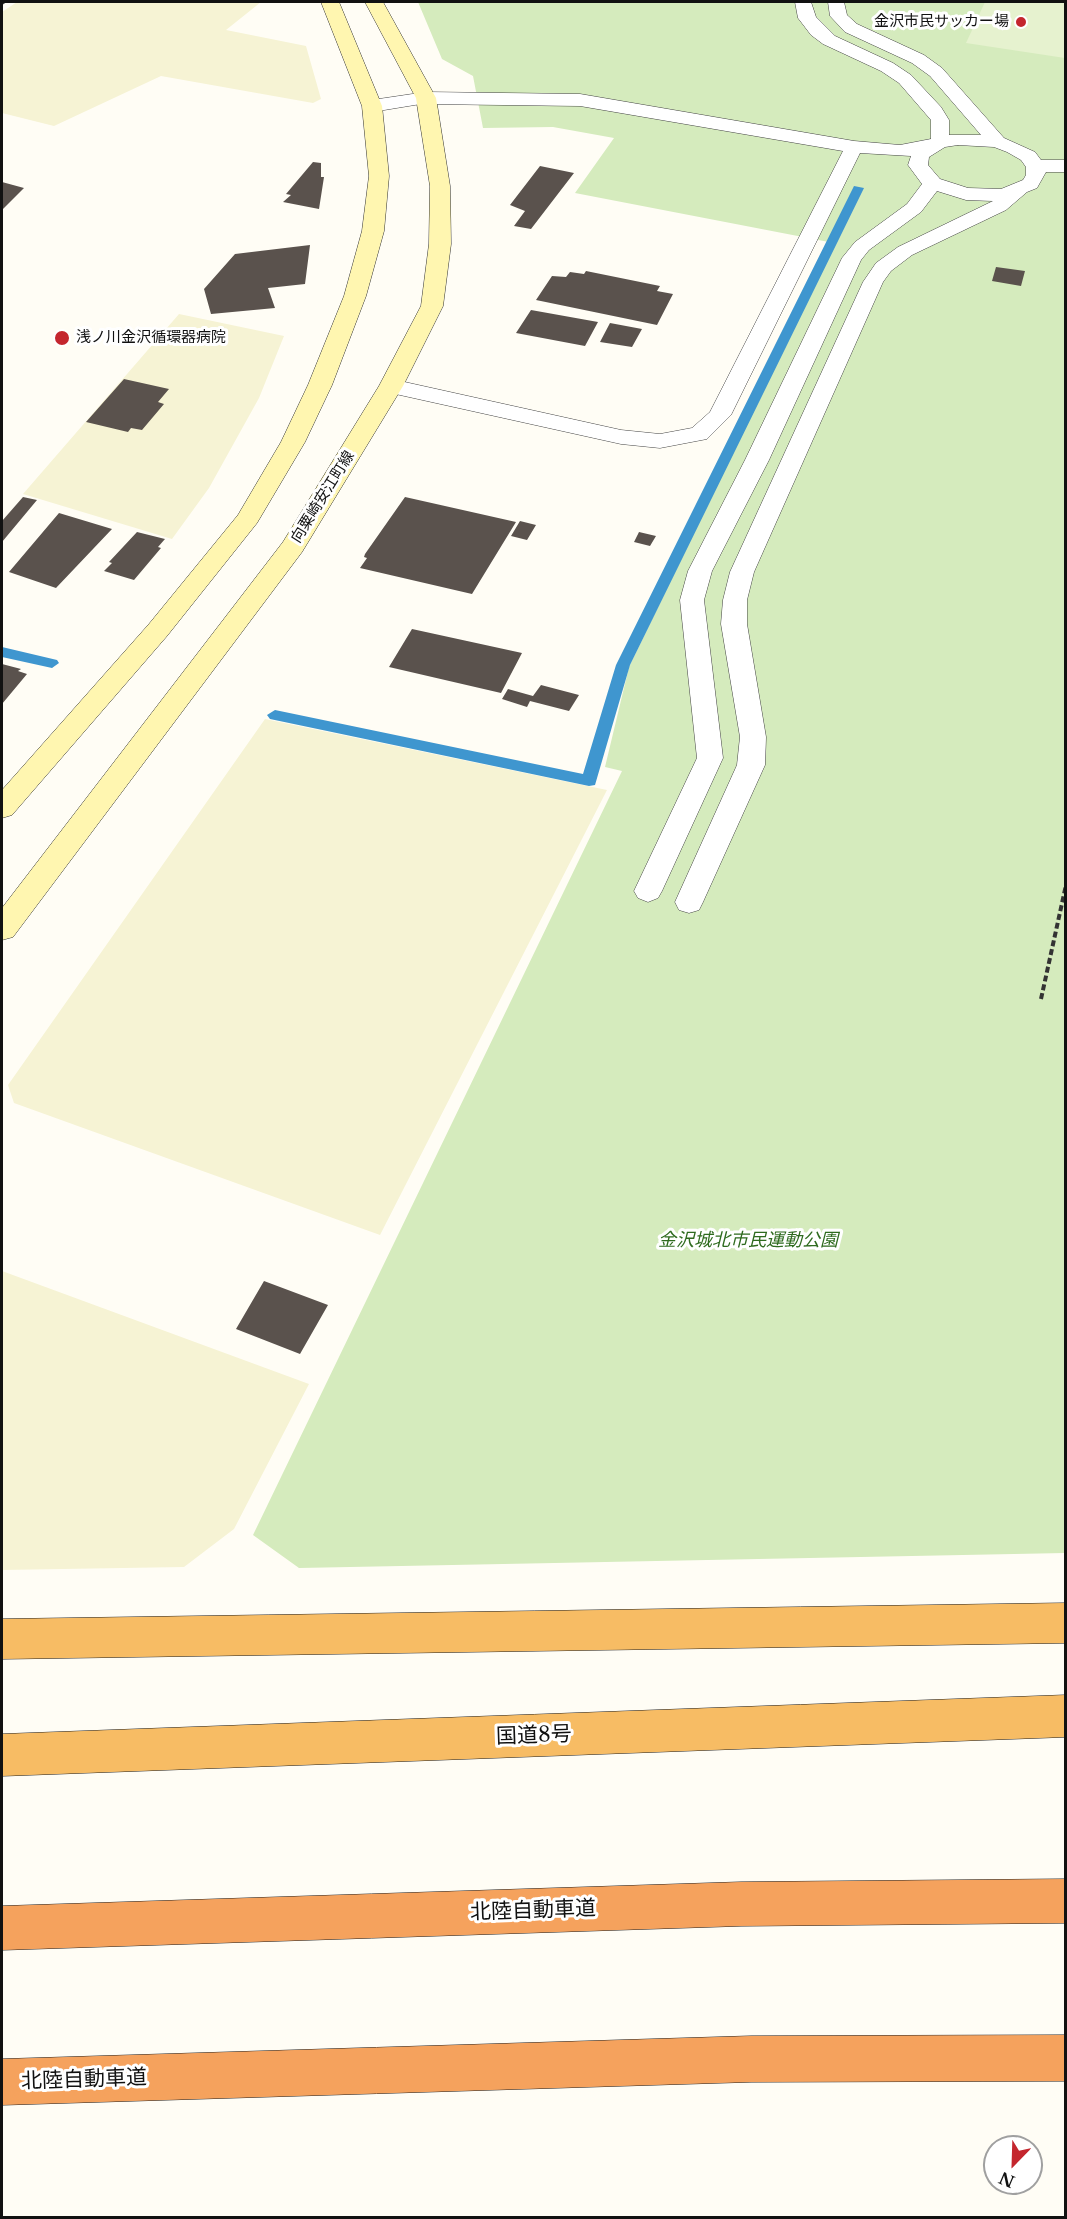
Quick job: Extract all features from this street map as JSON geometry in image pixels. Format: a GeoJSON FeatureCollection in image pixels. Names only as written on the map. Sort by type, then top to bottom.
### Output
{"type":"FeatureCollection","features":[{"type":"Feature","properties":{"kind":"highway"},"geometry":{"type":"LineString","coordinates":[[2,1639],[1065,1623]]}},
{"type":"Feature","properties":{"kind":"highway","name":"国道8号"},"geometry":{"type":"LineString","coordinates":[[2,1755],[1065,1716]]}},
{"type":"Feature","properties":{"kind":"highway","name":"北陸自動車道"},"geometry":{"type":"LineString","coordinates":[[2,1928],[741,1904],[1065,1901]]}},
{"type":"Feature","properties":{"kind":"highway","name":"北陸自動車道"},"geometry":{"type":"LineString","coordinates":[[2,2082],[751,2059],[1065,2058]]}},
{"type":"Feature","properties":{"kind":"main road"},"geometry":{"type":"LineString","coordinates":[[2,808],[158,630],[248,518],[293,442],[320,385],[355,296],[373,231],[380,177],[372,106],[330,2]]}},
{"type":"Feature","properties":{"kind":"main road","name":"向粟崎安江町線"},"geometry":{"type":"LineString","coordinates":[[2,929],[293,546],[391,386],[432,306],[440,244],[440,186],[426,98],[374,2]]}},
{"type":"Feature","properties":{"kind":"street"},"geometry":{"type":"LineString","coordinates":[[372,106],[426,98]]}},
{"type":"Feature","properties":{"kind":"lane"},"geometry":{"type":"LineString","coordinates":[[803,2],[807,18],[816,31],[829,40],[887,67],[905,79],[932,107],[940,120],[934,145],[920,156],[918,165],[933,183],[966,194],[1004,195],[1020,190]]}},
{"type":"Feature","properties":{"kind":"lane"},"geometry":{"type":"LineString","coordinates":[[688,902],[751,765],[753,737],[734,624],[735,600],[742,572],[873,282],[883,267],[906,251],[999,206],[1030,184],[1036,175],[1036,166],[1028,156],[997,141],[936,72],[918,59],[851,28],[839,16],[836,2]]}},
{"type":"Feature","properties":{"kind":"lane"},"geometry":{"type":"LineString","coordinates":[[426,98],[580,100],[854,147],[900,151],[958,139],[997,141]]}},
{"type":"Feature","properties":{"kind":"lane"},"geometry":{"type":"LineString","coordinates":[[391,386],[621,436],[660,441],[699,434],[720,415],[854,147]]}},
{"type":"Feature","properties":{"kind":"lane"},"geometry":{"type":"LineString","coordinates":[[1036,166],[1065,166]]}},
{"type":"Feature","properties":{"kind":"lane"},"geometry":{"type":"LineString","coordinates":[[648,891],[710,758],[692,600],[700,571],[758,460],[852,258],[862,246],[914,208],[933,183]]}},
{"type":"Feature","properties":{"kind":"path"},"geometry":{"type":"LineString","coordinates":[[1041,999],[1065,885]]}},
{"type":"Feature","properties":{"kind":"shaded area"},"geometry":{"type":"Polygon","coordinates":[[[17,2],[261,2],[226,30],[306,46],[321,99],[313,103],[161,76],[54,126],[2,113],[2,12],[17,2]]]}},
{"type":"Feature","properties":{"kind":"shaded area"},"geometry":{"type":"Polygon","coordinates":[[[179,314],[284,336],[259,398],[209,488],[172,539],[23,494],[179,314]]]}},
{"type":"Feature","properties":{"kind":"shaded area"},"geometry":{"type":"Polygon","coordinates":[[[265,719],[607,790],[380,1235],[14,1103],[8,1085],[265,719]]]}},
{"type":"Feature","properties":{"kind":"shaded area"},"geometry":{"type":"Polygon","coordinates":[[[2,1271],[309,1384],[234,1529],[184,1567],[2,1570],[2,1271]]]}},
{"type":"Feature","properties":{"kind":"green space","name":"金沢城北市民運動公園"},"geometry":{"type":"Polygon","coordinates":[[[418,2],[1065,2],[1065,1553],[299,1568],[253,1535],[622,771],[605,767],[629,667],[834,243],[575,193],[614,138],[553,127],[483,128],[473,76],[442,59],[418,2]]]}},
{"type":"Feature","properties":{"kind":"green space","name":"金沢市民サッカー場"},"geometry":{"type":"Polygon","coordinates":[[[985,2],[1065,2],[1065,58],[966,43],[985,2]]]}},
{"type":"Feature","properties":{"kind":"building"},"geometry":{"type":"Polygon","coordinates":[[[313,162],[321,163],[321,177],[324,177],[319,209],[283,202],[291,195],[286,194],[313,162]]]}},
{"type":"Feature","properties":{"kind":"building"},"geometry":{"type":"Polygon","coordinates":[[[540,166],[574,173],[531,229],[514,226],[525,211],[510,205],[540,166]]]}},
{"type":"Feature","properties":{"kind":"building"},"geometry":{"type":"Polygon","coordinates":[[[2,182],[24,188],[2,210],[2,182]]]}},
{"type":"Feature","properties":{"kind":"building"},"geometry":{"type":"Polygon","coordinates":[[[310,245],[305,284],[268,288],[275,308],[211,314],[204,289],[235,254],[310,245]]]}},
{"type":"Feature","properties":{"kind":"building"},"geometry":{"type":"Polygon","coordinates":[[[996,267],[1025,271],[1021,286],[992,281],[996,267]]]}},
{"type":"Feature","properties":{"kind":"building"},"geometry":{"type":"Polygon","coordinates":[[[586,271],[660,286],[657,291],[673,294],[657,325],[536,300],[552,276],[566,277],[570,272],[584,274],[586,271]]]}},
{"type":"Feature","properties":{"kind":"building"},"geometry":{"type":"Polygon","coordinates":[[[531,310],[598,322],[585,346],[516,333],[531,310]]]}},
{"type":"Feature","properties":{"kind":"building"},"geometry":{"type":"Polygon","coordinates":[[[610,323],[642,329],[632,347],[600,342],[610,323]]]}},
{"type":"Feature","properties":{"kind":"building"},"geometry":{"type":"Polygon","coordinates":[[[124,379],[169,389],[158,402],[164,404],[142,430],[131,428],[128,432],[86,422],[124,379]]]}},
{"type":"Feature","properties":{"kind":"building"},"geometry":{"type":"Polygon","coordinates":[[[23,497],[37,500],[2,542],[2,521],[23,497]]]}},
{"type":"Feature","properties":{"kind":"building"},"geometry":{"type":"Polygon","coordinates":[[[405,497],[516,522],[472,594],[360,568],[367,558],[364,557],[365,554],[405,497]]]}},
{"type":"Feature","properties":{"kind":"building"},"geometry":{"type":"Polygon","coordinates":[[[59,513],[112,529],[56,588],[9,572],[59,513]]]}},
{"type":"Feature","properties":{"kind":"building"},"geometry":{"type":"Polygon","coordinates":[[[520,521],[536,525],[527,540],[511,536],[520,521]]]}},
{"type":"Feature","properties":{"kind":"building"},"geometry":{"type":"Polygon","coordinates":[[[137,532],[165,539],[158,547],[161,548],[134,580],[104,571],[112,563],[109,562],[137,532]]]}},
{"type":"Feature","properties":{"kind":"building"},"geometry":{"type":"Polygon","coordinates":[[[639,532],[656,536],[650,546],[634,542],[639,532]]]}},
{"type":"Feature","properties":{"kind":"building"},"geometry":{"type":"Polygon","coordinates":[[[412,629],[522,653],[501,693],[389,667],[412,629]]]}},
{"type":"Feature","properties":{"kind":"building"},"geometry":{"type":"Polygon","coordinates":[[[2,664],[21,669],[18,671],[27,674],[2,704],[2,664]]]}},
{"type":"Feature","properties":{"kind":"building"},"geometry":{"type":"Polygon","coordinates":[[[541,685],[579,695],[569,711],[530,701],[527,707],[502,699],[508,689],[533,696],[541,685]]]}},
{"type":"Feature","properties":{"kind":"building"},"geometry":{"type":"Polygon","coordinates":[[[264,1281],[328,1305],[300,1354],[236,1329],[264,1281]]]}},
{"type":"Feature","properties":{"kind":"waterway"},"geometry":{"type":"LineString","coordinates":[[275,715],[589,781],[623,665],[858,188]]}},
{"type":"Feature","properties":{"kind":"waterway"},"geometry":{"type":"LineString","coordinates":[[2,652],[52,663]]}},
{"type":"Feature","properties":{"kind":"place","name":"金沢市民サッカー場"},"geometry":{"type":"Point","coordinates":[1021,22]}},
{"type":"Feature","properties":{"kind":"place","name":"浅ノ川金沢循環器病院"},"geometry":{"type":"Point","coordinates":[62,338]}}]}
